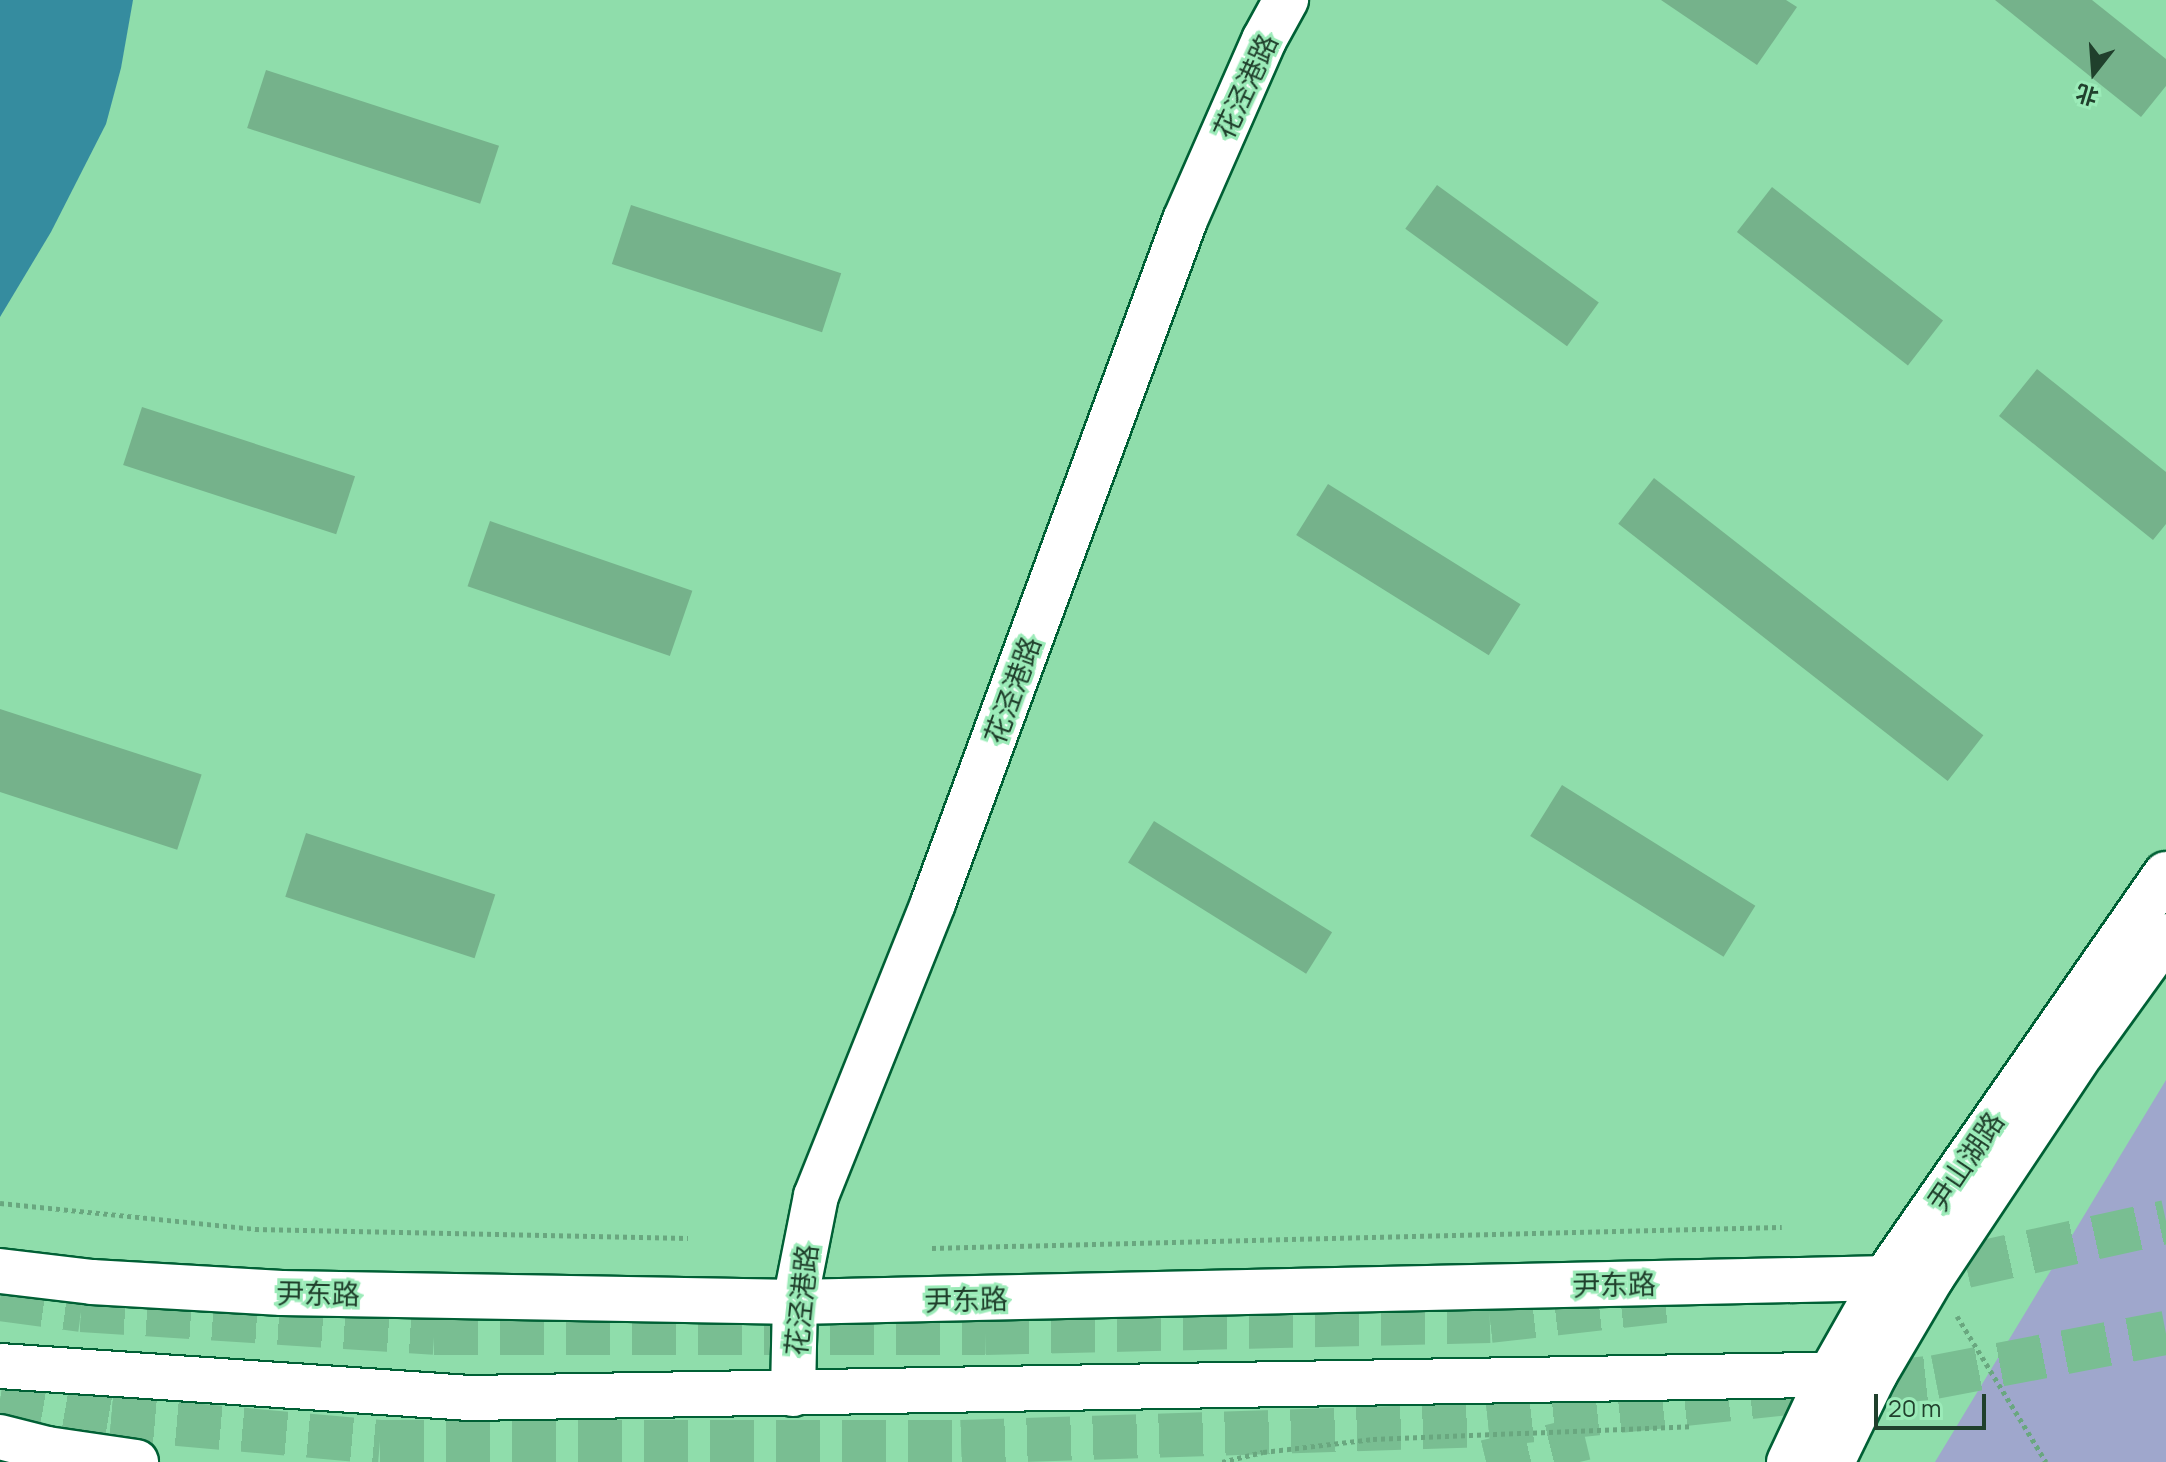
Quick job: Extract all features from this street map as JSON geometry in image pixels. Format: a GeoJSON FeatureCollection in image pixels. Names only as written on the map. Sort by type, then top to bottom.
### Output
{"type":"FeatureCollection","features":[{"type":"Feature","properties":{"kind":"main road","name":"花泾港路"},"geometry":{"type":"LineString","coordinates":[[793,1394],[795,1302],[816,1196],[938,889],[1185,220],[1264,40],[1286,0]]}},
{"type":"Feature","properties":{"kind":"main road","name":"尹山湖路"},"geometry":{"type":"LineString","coordinates":[[1789,1462],[1830,1375],[1885,1278],[2166,874]]}},
{"type":"Feature","properties":{"kind":"main road","name":"尹山湖路"},"geometry":{"type":"LineString","coordinates":[[1832,1462],[1875,1374],[1932,1277],[2083,1051],[2166,936]]}},
{"type":"Feature","properties":{"kind":"main road","name":"尹东路"},"geometry":{"type":"LineString","coordinates":[[0,1271],[92,1282],[282,1293],[795,1302],[1932,1277]]}},
{"type":"Feature","properties":{"kind":"main road"},"geometry":{"type":"LineString","coordinates":[[0,1366],[469,1398],[1875,1374]]}},
{"type":"Feature","properties":{"kind":"main road"},"geometry":{"type":"LineString","coordinates":[[0,1437],[47,1449],[136,1462]]}},
{"type":"Feature","properties":{"kind":"path"},"geometry":{"type":"LineString","coordinates":[[0,1203],[255,1229],[688,1238]]}},
{"type":"Feature","properties":{"kind":"path"},"geometry":{"type":"LineString","coordinates":[[932,1248],[1782,1227]]}},
{"type":"Feature","properties":{"kind":"path"},"geometry":{"type":"LineString","coordinates":[[1932,1277],[2013,1402],[2046,1462]]}},
{"type":"Feature","properties":{"kind":"path"},"geometry":{"type":"LineString","coordinates":[[1222,1462],[1263,1452],[1373,1439],[1691,1426]]}},
{"type":"Feature","properties":{"kind":"shaded area"},"geometry":{"type":"Polygon","coordinates":[[[0,0],[133,0],[121,68],[106,124],[51,232],[0,317],[0,0]]]}},
{"type":"Feature","properties":{"kind":"shaded area"},"geometry":{"type":"Polygon","coordinates":[[[2166,1080],[2166,1462],[1935,1462],[2166,1080]]]}},
{"type":"Feature","properties":{"kind":"building"},"geometry":{"type":"Polygon","coordinates":[[[1661,0],[1786,0],[1797,7],[1757,65],[1661,0]]]}},
{"type":"Feature","properties":{"kind":"building"},"geometry":{"type":"Polygon","coordinates":[[[1995,0],[2092,0],[2166,59],[2166,86],[2141,117],[1995,0]]]}},
{"type":"Feature","properties":{"kind":"building"},"geometry":{"type":"Polygon","coordinates":[[[266,70],[499,146],[480,204],[247,128],[266,70]]]}},
{"type":"Feature","properties":{"kind":"building"},"geometry":{"type":"Polygon","coordinates":[[[1437,185],[1599,303],[1567,346],[1405,229],[1437,185]]]}},
{"type":"Feature","properties":{"kind":"building"},"geometry":{"type":"Polygon","coordinates":[[[1772,187],[1943,321],[1908,366],[1737,232],[1772,187]]]}},
{"type":"Feature","properties":{"kind":"building"},"geometry":{"type":"Polygon","coordinates":[[[631,205],[841,273],[822,332],[612,264],[631,205]]]}},
{"type":"Feature","properties":{"kind":"building"},"geometry":{"type":"Polygon","coordinates":[[[2037,369],[2166,472],[2166,524],[2153,540],[1999,416],[2037,369]]]}},
{"type":"Feature","properties":{"kind":"building"},"geometry":{"type":"Polygon","coordinates":[[[142,407],[355,476],[336,534],[123,465],[142,407]]]}},
{"type":"Feature","properties":{"kind":"building"},"geometry":{"type":"Polygon","coordinates":[[[1654,478],[1983,735],[1948,781],[1618,524],[1654,478]]]}},
{"type":"Feature","properties":{"kind":"building"},"geometry":{"type":"Polygon","coordinates":[[[1328,484],[1521,604],[1489,655],[1296,535],[1328,484]]]}},
{"type":"Feature","properties":{"kind":"building"},"geometry":{"type":"Polygon","coordinates":[[[490,521],[692,591],[670,656],[468,586],[490,521]]]}},
{"type":"Feature","properties":{"kind":"building"},"geometry":{"type":"Polygon","coordinates":[[[0,709],[202,775],[177,850],[0,792],[0,709]]]}},
{"type":"Feature","properties":{"kind":"building"},"geometry":{"type":"Polygon","coordinates":[[[1562,785],[1755,906],[1724,957],[1530,836],[1562,785]]]}},
{"type":"Feature","properties":{"kind":"building"},"geometry":{"type":"Polygon","coordinates":[[[1154,821],[1332,932],[1306,974],[1128,863],[1154,821]]]}},
{"type":"Feature","properties":{"kind":"building"},"geometry":{"type":"Polygon","coordinates":[[[306,833],[495,894],[475,958],[285,897],[306,833]]]}},
{"type":"Feature","properties":{"kind":"tunnel"},"geometry":{"type":"LineString","coordinates":[[1906,1273],[1966,1266],[2166,1222]]}},
{"type":"Feature","properties":{"kind":"tunnel"},"geometry":{"type":"LineString","coordinates":[[0,1299],[81,1310],[434,1333],[985,1333],[1490,1321],[1682,1299]]}},
{"type":"Feature","properties":{"kind":"tunnel"},"geometry":{"type":"LineString","coordinates":[[0,1399],[111,1418],[380,1442],[961,1442],[1488,1425],[1935,1377],[2166,1333]]}},
{"type":"Feature","properties":{"kind":"tunnel"},"geometry":{"type":"LineString","coordinates":[[1486,1462],[1585,1438]]}}]}
